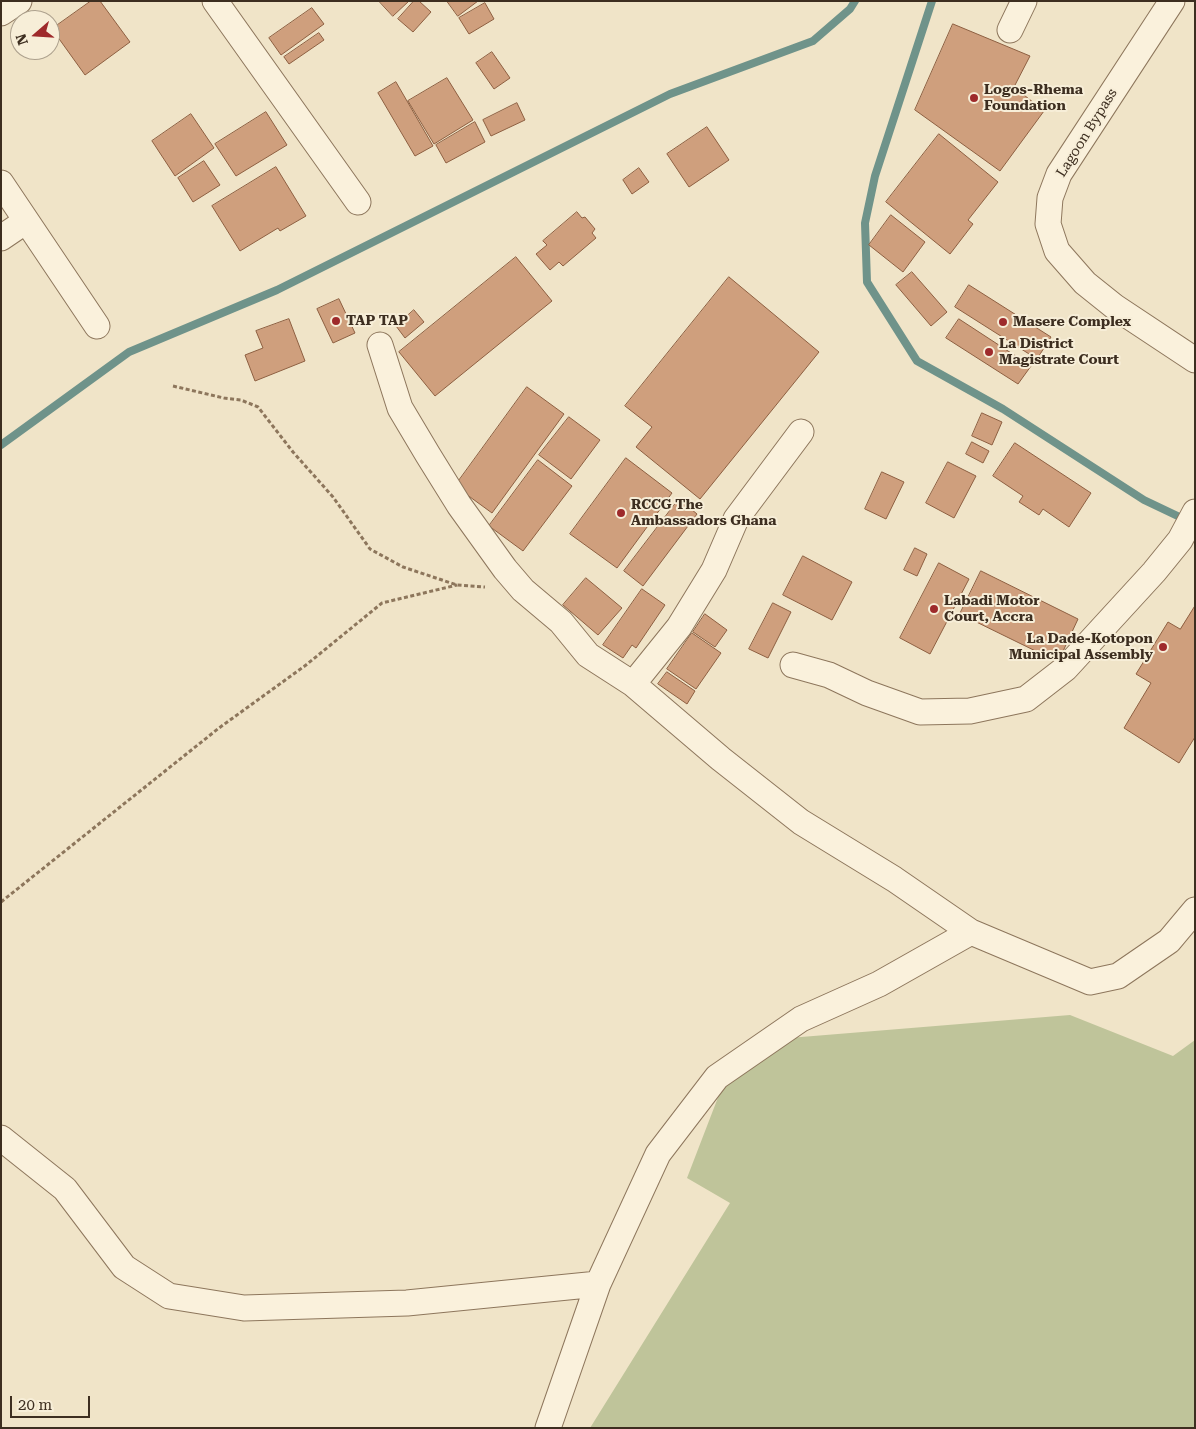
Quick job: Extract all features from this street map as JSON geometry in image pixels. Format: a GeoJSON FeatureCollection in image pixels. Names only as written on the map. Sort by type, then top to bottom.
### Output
{"type":"FeatureCollection","features":[{"type":"Feature","properties":{"kind":"street"},"geometry":{"type":"LineString","coordinates":[[1,13],[18,1]]}},
{"type":"Feature","properties":{"kind":"street"},"geometry":{"type":"LineString","coordinates":[[215,1],[358,202]]}},
{"type":"Feature","properties":{"kind":"street"},"geometry":{"type":"LineString","coordinates":[[1010,30],[1024,1]]}},
{"type":"Feature","properties":{"kind":"street","name":"Lagoon Bypass"},"geometry":{"type":"LineString","coordinates":[[1172,1],[1059,174],[1050,198],[1048,224],[1057,251],[1085,283],[1116,307],[1195,360]]}},
{"type":"Feature","properties":{"kind":"street"},"geometry":{"type":"LineString","coordinates":[[1,183],[96,326]]}},
{"type":"Feature","properties":{"kind":"street"},"geometry":{"type":"LineString","coordinates":[[1,238],[26,221]]}},
{"type":"Feature","properties":{"kind":"street"},"geometry":{"type":"LineString","coordinates":[[380,345],[400,408],[460,505],[505,569],[523,590],[561,622],[588,655],[633,684],[800,822],[894,879],[972,932],[1090,982],[1118,976],[1168,941],[1195,910]]}},
{"type":"Feature","properties":{"kind":"street"},"geometry":{"type":"LineString","coordinates":[[633,684],[679,627],[714,570],[736,519],[801,432]]}},
{"type":"Feature","properties":{"kind":"street"},"geometry":{"type":"LineString","coordinates":[[793,665],[829,675],[867,693],[920,712],[970,711],[1026,699],[1066,668],[1154,572],[1180,540],[1195,512]]}},
{"type":"Feature","properties":{"kind":"street"},"geometry":{"type":"LineString","coordinates":[[548,1428],[598,1284],[658,1154],[717,1077],[801,1018],[879,984],[972,932]]}},
{"type":"Feature","properties":{"kind":"street"},"geometry":{"type":"LineString","coordinates":[[1,1138],[65,1189],[124,1266],[169,1296],[244,1308],[407,1303],[598,1284]]}},
{"type":"Feature","properties":{"kind":"path"},"geometry":{"type":"LineString","coordinates":[[173,386],[241,400],[258,407],[293,452],[333,497],[370,549],[403,567],[457,585],[523,590]]}},
{"type":"Feature","properties":{"kind":"path"},"geometry":{"type":"LineString","coordinates":[[1,902],[219,728],[306,665],[382,603],[457,585]]}},
{"type":"Feature","properties":{"kind":"green space"},"geometry":{"type":"Polygon","coordinates":[[[1070,1015],[1173,1056],[1195,1040],[1195,1428],[590,1428],[730,1203],[687,1178],[722,1087],[789,1038],[1070,1015]]]}},
{"type":"Feature","properties":{"kind":"building"},"geometry":{"type":"Polygon","coordinates":[[[91,1],[100,1],[130,42],[85,75],[60,40],[60,23],[91,1]]]}},
{"type":"Feature","properties":{"kind":"building"},"geometry":{"type":"Polygon","coordinates":[[[379,1],[409,1],[393,16],[379,1]]]}},
{"type":"Feature","properties":{"kind":"building"},"geometry":{"type":"Polygon","coordinates":[[[414,1],[419,1],[431,12],[413,32],[398,19],[414,1]]]}},
{"type":"Feature","properties":{"kind":"building"},"geometry":{"type":"Polygon","coordinates":[[[447,1],[478,1],[458,16],[447,1]]]}},
{"type":"Feature","properties":{"kind":"building"},"geometry":{"type":"Polygon","coordinates":[[[485,3],[494,19],[469,34],[459,18],[485,3]]]}},
{"type":"Feature","properties":{"kind":"building"},"geometry":{"type":"Polygon","coordinates":[[[312,8],[324,24],[281,55],[269,38],[312,8]]]}},
{"type":"Feature","properties":{"kind":"building","name":"Logos-Rhema Foundation"},"geometry":{"type":"Polygon","coordinates":[[[953,24],[1030,56],[1014,87],[1044,111],[1000,171],[915,110],[953,24]]]}},
{"type":"Feature","properties":{"kind":"building"},"geometry":{"type":"Polygon","coordinates":[[[319,33],[324,40],[289,64],[284,57],[319,33]]]}},
{"type":"Feature","properties":{"kind":"building"},"geometry":{"type":"Polygon","coordinates":[[[492,52],[510,78],[494,89],[476,63],[492,52]]]}},
{"type":"Feature","properties":{"kind":"building"},"geometry":{"type":"Polygon","coordinates":[[[447,78],[473,120],[434,144],[408,101],[447,78]]]}},
{"type":"Feature","properties":{"kind":"building"},"geometry":{"type":"Polygon","coordinates":[[[396,82],[433,146],[415,156],[378,93],[396,82]]]}},
{"type":"Feature","properties":{"kind":"building"},"geometry":{"type":"Polygon","coordinates":[[[517,103],[525,120],[491,136],[483,120],[517,103]]]}},
{"type":"Feature","properties":{"kind":"building"},"geometry":{"type":"Polygon","coordinates":[[[266,112],[287,145],[236,176],[215,144],[266,112]]]}},
{"type":"Feature","properties":{"kind":"building"},"geometry":{"type":"Polygon","coordinates":[[[191,114],[214,148],[175,176],[152,141],[191,114]]]}},
{"type":"Feature","properties":{"kind":"building"},"geometry":{"type":"Polygon","coordinates":[[[475,122],[485,142],[446,163],[436,145],[475,122]]]}},
{"type":"Feature","properties":{"kind":"building"},"geometry":{"type":"Polygon","coordinates":[[[707,127],[729,160],[689,187],[667,154],[707,127]]]}},
{"type":"Feature","properties":{"kind":"building"},"geometry":{"type":"Polygon","coordinates":[[[939,134],[998,182],[968,220],[973,224],[950,254],[886,202],[939,134]]]}},
{"type":"Feature","properties":{"kind":"building"},"geometry":{"type":"Polygon","coordinates":[[[204,161],[220,185],[193,202],[178,178],[204,161]]]}},
{"type":"Feature","properties":{"kind":"building"},"geometry":{"type":"Polygon","coordinates":[[[276,167],[306,216],[280,231],[278,228],[240,251],[212,206],[276,167]]]}},
{"type":"Feature","properties":{"kind":"building"},"geometry":{"type":"Polygon","coordinates":[[[639,168],[649,182],[632,194],[623,180],[639,168]]]}},
{"type":"Feature","properties":{"kind":"building"},"geometry":{"type":"Polygon","coordinates":[[[577,212],[582,218],[585,217],[595,229],[592,233],[596,238],[563,266],[559,262],[550,270],[536,254],[547,245],[543,241],[577,212]]]}},
{"type":"Feature","properties":{"kind":"building"},"geometry":{"type":"Polygon","coordinates":[[[891,215],[925,242],[903,272],[869,245],[891,215]]]}},
{"type":"Feature","properties":{"kind":"building"},"geometry":{"type":"Polygon","coordinates":[[[516,257],[552,301],[435,396],[399,352],[516,257]]]}},
{"type":"Feature","properties":{"kind":"building"},"geometry":{"type":"Polygon","coordinates":[[[912,272],[947,312],[931,326],[896,285],[912,272]]]}},
{"type":"Feature","properties":{"kind":"building"},"geometry":{"type":"Polygon","coordinates":[[[729,277],[819,352],[700,499],[636,447],[652,427],[625,406],[729,277]]]}},
{"type":"Feature","properties":{"kind":"building","name":"Masere Complex"},"geometry":{"type":"Polygon","coordinates":[[[969,285],[1051,337],[1037,359],[955,307],[969,285]]]}},
{"type":"Feature","properties":{"kind":"building","name":"TAP TAP"},"geometry":{"type":"Polygon","coordinates":[[[339,299],[355,333],[333,343],[317,309],[339,299]]]}},
{"type":"Feature","properties":{"kind":"building"},"geometry":{"type":"Polygon","coordinates":[[[414,310],[424,322],[405,338],[396,326],[414,310]]]}},
{"type":"Feature","properties":{"kind":"building"},"geometry":{"type":"Polygon","coordinates":[[[289,319],[305,361],[255,381],[245,355],[263,348],[256,331],[289,319]]]}},
{"type":"Feature","properties":{"kind":"building","name":"La District Magistrate Court"},"geometry":{"type":"Polygon","coordinates":[[[959,319],[1031,366],[1018,384],[946,338],[959,319]]]}},
{"type":"Feature","properties":{"kind":"building"},"geometry":{"type":"Polygon","coordinates":[[[527,387],[564,414],[492,513],[455,486],[527,387]]]}},
{"type":"Feature","properties":{"kind":"building"},"geometry":{"type":"Polygon","coordinates":[[[982,413],[1002,422],[992,445],[972,436],[982,413]]]}},
{"type":"Feature","properties":{"kind":"building"},"geometry":{"type":"Polygon","coordinates":[[[569,417],[600,440],[571,479],[539,455],[569,417]]]}},
{"type":"Feature","properties":{"kind":"building"},"geometry":{"type":"Polygon","coordinates":[[[972,442],[989,451],[983,463],[966,454],[972,442]]]}},
{"type":"Feature","properties":{"kind":"building"},"geometry":{"type":"Polygon","coordinates":[[[1015,443],[1091,493],[1069,527],[1043,509],[1039,515],[1019,502],[1023,496],[993,476],[1015,443]]]}},
{"type":"Feature","properties":{"kind":"building","name":"RCCG The Ambassadors Ghana"},"geometry":{"type":"Polygon","coordinates":[[[626,458],[672,493],[617,568],[570,534],[626,458]]]}},
{"type":"Feature","properties":{"kind":"building"},"geometry":{"type":"Polygon","coordinates":[[[538,460],[572,486],[523,551],[489,526],[538,460]]]}},
{"type":"Feature","properties":{"kind":"building"},"geometry":{"type":"Polygon","coordinates":[[[948,462],[976,476],[954,518],[926,503],[948,462]]]}},
{"type":"Feature","properties":{"kind":"building"},"geometry":{"type":"Polygon","coordinates":[[[882,472],[904,482],[886,519],[865,509],[882,472]]]}},
{"type":"Feature","properties":{"kind":"building"},"geometry":{"type":"Polygon","coordinates":[[[679,499],[697,514],[643,586],[624,571],[679,499]]]}},
{"type":"Feature","properties":{"kind":"building"},"geometry":{"type":"Polygon","coordinates":[[[915,548],[927,554],[917,576],[904,570],[915,548]]]}},
{"type":"Feature","properties":{"kind":"building"},"geometry":{"type":"Polygon","coordinates":[[[803,556],[852,582],[832,620],[783,595],[803,556]]]}},
{"type":"Feature","properties":{"kind":"building","name":"Labadi Motor Court, Accra"},"geometry":{"type":"Polygon","coordinates":[[[939,563],[969,579],[930,654],[900,638],[939,563]]]}},
{"type":"Feature","properties":{"kind":"building"},"geometry":{"type":"Polygon","coordinates":[[[981,571],[1078,619],[1058,662],[960,614],[981,571]]]}},
{"type":"Feature","properties":{"kind":"building"},"geometry":{"type":"Polygon","coordinates":[[[586,578],[622,608],[598,635],[563,605],[586,578]]]}},
{"type":"Feature","properties":{"kind":"building"},"geometry":{"type":"Polygon","coordinates":[[[642,589],[665,605],[636,648],[632,645],[623,658],[603,645],[642,589]]]}},
{"type":"Feature","properties":{"kind":"building"},"geometry":{"type":"Polygon","coordinates":[[[773,603],[791,612],[768,658],[749,649],[773,603]]]}},
{"type":"Feature","properties":{"kind":"building"},"geometry":{"type":"Polygon","coordinates":[[[1195,606],[1195,737],[1179,763],[1124,728],[1151,683],[1136,674],[1168,622],[1180,629],[1195,606]]]}},
{"type":"Feature","properties":{"kind":"building"},"geometry":{"type":"Polygon","coordinates":[[[705,614],[727,630],[715,647],[693,632],[705,614]]]}},
{"type":"Feature","properties":{"kind":"building"},"geometry":{"type":"Polygon","coordinates":[[[692,633],[721,653],[696,689],[667,669],[692,633]]]}},
{"type":"Feature","properties":{"kind":"building"},"geometry":{"type":"Polygon","coordinates":[[[667,672],[695,691],[687,704],[658,684],[667,672]]]}},
{"type":"Feature","properties":{"kind":"waterway"},"geometry":{"type":"LineString","coordinates":[[1,445],[129,352],[277,290],[670,94],[813,41],[850,9],[855,1]]}},
{"type":"Feature","properties":{"kind":"waterway"},"geometry":{"type":"LineString","coordinates":[[932,1],[875,176],[865,223],[867,282],[917,361],[1003,409],[1144,500],[1186,520]]}},
{"type":"Feature","properties":{"kind":"place","name":"Logos-Rhema Foundation"},"geometry":{"type":"Point","coordinates":[974,98]}},
{"type":"Feature","properties":{"kind":"place","name":"TAP TAP"},"geometry":{"type":"Point","coordinates":[336,321]}},
{"type":"Feature","properties":{"kind":"place","name":"Masere Complex"},"geometry":{"type":"Point","coordinates":[1003,322]}},
{"type":"Feature","properties":{"kind":"place","name":"La District Magistrate Court"},"geometry":{"type":"Point","coordinates":[989,352]}},
{"type":"Feature","properties":{"kind":"place","name":"RCCG The Ambassadors Ghana"},"geometry":{"type":"Point","coordinates":[621,513]}},
{"type":"Feature","properties":{"kind":"place","name":"Labadi Motor Court, Accra"},"geometry":{"type":"Point","coordinates":[934,609]}},
{"type":"Feature","properties":{"kind":"place","name":"La Dade-Kotopon Municipal Assembly"},"geometry":{"type":"Point","coordinates":[1163,647]}}]}
